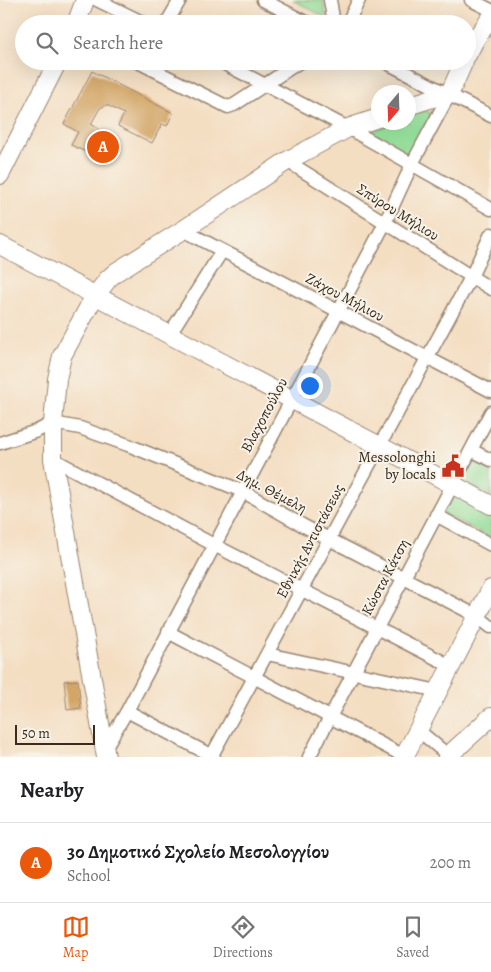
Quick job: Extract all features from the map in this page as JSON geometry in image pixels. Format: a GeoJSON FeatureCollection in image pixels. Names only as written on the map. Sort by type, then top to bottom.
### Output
{"type":"FeatureCollection","features":[{"type":"Feature","properties":{"kind":"street"},"geometry":{"type":"LineString","coordinates":[[79,15],[85,0]]}},
{"type":"Feature","properties":{"kind":"street"},"geometry":{"type":"LineString","coordinates":[[97,0],[128,15]]}},
{"type":"Feature","properties":{"kind":"street"},"geometry":{"type":"LineString","coordinates":[[171,15],[180,0]]}},
{"type":"Feature","properties":{"kind":"street"},"geometry":{"type":"LineString","coordinates":[[263,0],[291,15]]}},
{"type":"Feature","properties":{"kind":"street"},"geometry":{"type":"LineString","coordinates":[[330,0],[332,15]]}},
{"type":"Feature","properties":{"kind":"street"},"geometry":{"type":"LineString","coordinates":[[352,15],[359,0]]}},
{"type":"Feature","properties":{"kind":"street"},"geometry":{"type":"LineString","coordinates":[[471,0],[491,10]]}},
{"type":"Feature","properties":{"kind":"street"},"geometry":{"type":"LineString","coordinates":[[476,38],[491,18]]}},
{"type":"Feature","properties":{"kind":"street"},"geometry":{"type":"LineString","coordinates":[[0,175],[7,145],[53,70]]}},
{"type":"Feature","properties":{"kind":"street"},"geometry":{"type":"LineString","coordinates":[[156,70],[228,107],[234,106],[288,70]]}},
{"type":"Feature","properties":{"kind":"street"},"geometry":{"type":"LineString","coordinates":[[241,70],[270,82],[491,209]]}},
{"type":"Feature","properties":{"kind":"street"},"geometry":{"type":"LineString","coordinates":[[270,82],[277,70]]}},
{"type":"Feature","properties":{"kind":"street"},"geometry":{"type":"LineString","coordinates":[[400,70],[491,116]]}},
{"type":"Feature","properties":{"kind":"street"},"geometry":{"type":"LineString","coordinates":[[449,95],[460,70]]}},
{"type":"Feature","properties":{"kind":"street"},"geometry":{"type":"LineString","coordinates":[[416,103],[438,96],[449,95]]}},
{"type":"Feature","properties":{"kind":"street","name":"Βλαχοπούλου"},"geometry":{"type":"LineString","coordinates":[[106,752],[385,223],[412,164],[449,95]]}},
{"type":"Feature","properties":{"kind":"street"},"geometry":{"type":"LineString","coordinates":[[106,752],[53,459],[53,423],[57,379],[62,356],[95,296],[113,274],[287,162],[348,128],[371,120]]}},
{"type":"Feature","properties":{"kind":"street","name":"Σπύρου Μήλιου"},"geometry":{"type":"LineString","coordinates":[[287,162],[491,289]]}},
{"type":"Feature","properties":{"kind":"street","name":"Ζάχου Μήλιου"},"geometry":{"type":"LineString","coordinates":[[183,230],[491,392]]}},
{"type":"Feature","properties":{"kind":"street","name":"Εθνικής Αντιστάσεως"},"geometry":{"type":"LineString","coordinates":[[212,757],[471,277],[491,234]]}},
{"type":"Feature","properties":{"kind":"street"},"geometry":{"type":"LineString","coordinates":[[0,246],[491,505]]}},
{"type":"Feature","properties":{"kind":"street"},"geometry":{"type":"LineString","coordinates":[[169,335],[222,251]]}},
{"type":"Feature","properties":{"kind":"street","name":"Κώστα Κάτση"},"geometry":{"type":"LineString","coordinates":[[309,757],[491,412]]}},
{"type":"Feature","properties":{"kind":"street"},"geometry":{"type":"LineString","coordinates":[[0,444],[37,431],[53,423]]}},
{"type":"Feature","properties":{"kind":"street","name":"Δημ. Θέμελη"},"geometry":{"type":"LineString","coordinates":[[53,423],[80,428],[128,445],[242,491],[329,539],[404,576],[477,616],[491,628]]}},
{"type":"Feature","properties":{"kind":"street"},"geometry":{"type":"LineString","coordinates":[[471,450],[491,460]]}},
{"type":"Feature","properties":{"kind":"street"},"geometry":{"type":"LineString","coordinates":[[53,459],[214,545],[451,666]]}},
{"type":"Feature","properties":{"kind":"street"},"geometry":{"type":"LineString","coordinates":[[436,515],[491,545]]}},
{"type":"Feature","properties":{"kind":"street"},"geometry":{"type":"LineString","coordinates":[[168,632],[404,756],[491,589]]}},
{"type":"Feature","properties":{"kind":"street"},"geometry":{"type":"LineString","coordinates":[[267,654],[438,691]]}},
{"type":"Feature","properties":{"kind":"street"},"geometry":{"type":"LineString","coordinates":[[127,711],[212,757]]}},
{"type":"Feature","properties":{"kind":"street"},"geometry":{"type":"LineString","coordinates":[[418,730],[448,757],[491,717]]}},
{"type":"Feature","properties":{"kind":"green space"},"geometry":{"type":"Polygon","coordinates":[[[293,0],[323,0],[326,15],[321,15],[293,0]]]}},
{"type":"Feature","properties":{"kind":"green space"},"geometry":{"type":"Polygon","coordinates":[[[424,110],[429,112],[431,118],[411,156],[371,134],[371,131],[374,130],[416,130],[416,113],[424,110]]]}},
{"type":"Feature","properties":{"kind":"green space"},"geometry":{"type":"Polygon","coordinates":[[[473,456],[491,466],[491,496],[460,480],[473,456]]]}},
{"type":"Feature","properties":{"kind":"green space"},"geometry":{"type":"Polygon","coordinates":[[[454,491],[491,511],[491,538],[442,513],[454,491]]]}},
{"type":"Feature","properties":{"kind":"building"},"geometry":{"type":"Polygon","coordinates":[[[92,71],[173,113],[167,126],[162,124],[152,143],[118,126],[124,114],[107,105],[100,108],[91,124],[99,129],[88,153],[71,145],[78,132],[64,124],[92,71]]]}},
{"type":"Feature","properties":{"kind":"building"},"geometry":{"type":"Polygon","coordinates":[[[78,680],[81,708],[67,710],[64,681],[78,680]]]}},
{"type":"Feature","properties":{"kind":"place","name":"3ο Δημοτικό Σχολείο Μεσολογγίου"},"geometry":{"type":"Point","coordinates":[103,147]}},
{"type":"Feature","properties":{"kind":"place","name":"Messolonghi by locals"},"geometry":{"type":"Point","coordinates":[453,466]}}]}
